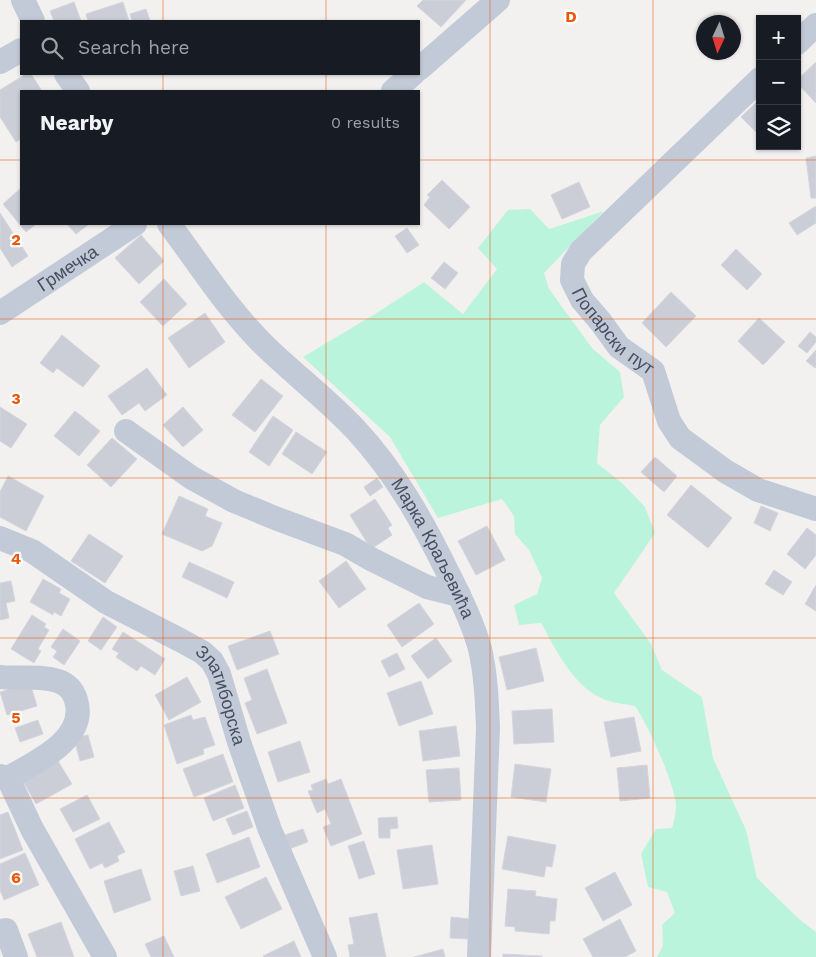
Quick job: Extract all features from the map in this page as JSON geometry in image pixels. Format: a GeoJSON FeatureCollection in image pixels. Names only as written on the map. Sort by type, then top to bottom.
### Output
{"type":"FeatureCollection","features":[{"type":"Feature","properties":{"kind":"street"},"geometry":{"type":"LineString","coordinates":[[22,0],[32,20]]}},
{"type":"Feature","properties":{"kind":"street"},"geometry":{"type":"LineString","coordinates":[[420,68],[498,0]]}},
{"type":"Feature","properties":{"kind":"street"},"geometry":{"type":"LineString","coordinates":[[801,39],[816,25]]}},
{"type":"Feature","properties":{"kind":"street"},"geometry":{"type":"LineString","coordinates":[[0,62],[20,51]]}},
{"type":"Feature","properties":{"kind":"street"},"geometry":{"type":"LineString","coordinates":[[67,75],[77,90]]}},
{"type":"Feature","properties":{"kind":"street"},"geometry":{"type":"LineString","coordinates":[[394,90],[412,75]]}},
{"type":"Feature","properties":{"kind":"street","name":"Попарски пут"},"geometry":{"type":"LineString","coordinates":[[756,83],[581,251],[574,264],[572,280],[582,300],[619,347],[653,371],[669,421],[680,438],[725,470],[758,490],[816,509]]}},
{"type":"Feature","properties":{"kind":"street","name":"Грмечка"},"geometry":{"type":"LineString","coordinates":[[0,313],[133,225]]}},
{"type":"Feature","properties":{"kind":"street","name":"Марка Краљевића"},"geometry":{"type":"LineString","coordinates":[[170,225],[225,300],[264,345],[323,397],[356,430],[385,464],[416,512],[459,595],[474,630],[487,696],[488,728],[479,957]]}},
{"type":"Feature","properties":{"kind":"street"},"geometry":{"type":"LineString","coordinates":[[126,431],[192,478],[234,500],[275,518],[345,544],[427,587],[459,595]]}},
{"type":"Feature","properties":{"kind":"street","name":"Златиборска"},"geometry":{"type":"LineString","coordinates":[[0,538],[32,552],[106,602],[202,652],[212,661],[270,830],[325,957]]}},
{"type":"Feature","properties":{"kind":"street"},"geometry":{"type":"LineString","coordinates":[[0,677],[35,677],[58,681],[69,687],[74,695],[78,716],[75,726],[63,741],[47,755],[4,777],[105,957]]}},
{"type":"Feature","properties":{"kind":"street"},"geometry":{"type":"LineString","coordinates":[[0,931],[6,930],[16,957]]}},
{"type":"Feature","properties":{"kind":"green space"},"geometry":{"type":"Polygon","coordinates":[[[530,209],[549,229],[604,211],[544,273],[549,289],[592,348],[620,372],[624,397],[600,425],[597,463],[623,484],[645,507],[655,533],[614,593],[651,644],[662,670],[702,697],[713,758],[746,830],[757,878],[800,920],[816,932],[816,957],[657,957],[663,946],[662,925],[675,913],[667,892],[648,887],[641,854],[656,829],[672,828],[676,805],[666,769],[635,706],[605,700],[590,692],[573,675],[541,623],[519,625],[514,605],[537,594],[542,578],[529,550],[515,534],[514,516],[502,499],[438,518],[390,437],[303,357],[424,282],[463,314],[497,269],[478,248],[508,210],[530,209]]]}},
{"type":"Feature","properties":{"kind":"building"},"geometry":{"type":"Polygon","coordinates":[[[423,0],[466,0],[441,27],[417,6],[423,0]]]}},
{"type":"Feature","properties":{"kind":"building"},"geometry":{"type":"Polygon","coordinates":[[[74,2],[81,20],[54,20],[50,11],[74,2]]]}},
{"type":"Feature","properties":{"kind":"building"},"geometry":{"type":"Polygon","coordinates":[[[123,2],[129,20],[88,20],[86,14],[123,2]]]}},
{"type":"Feature","properties":{"kind":"building"},"geometry":{"type":"Polygon","coordinates":[[[146,9],[150,20],[132,20],[130,14],[146,9]]]}},
{"type":"Feature","properties":{"kind":"building"},"geometry":{"type":"Polygon","coordinates":[[[816,62],[816,103],[801,87],[801,76],[816,62]]]}},
{"type":"Feature","properties":{"kind":"building"},"geometry":{"type":"Polygon","coordinates":[[[24,75],[32,75],[41,90],[20,90],[20,140],[16,142],[0,117],[0,90],[24,75]]]}},
{"type":"Feature","properties":{"kind":"building"},"geometry":{"type":"Polygon","coordinates":[[[756,103],[756,132],[741,117],[756,103]]]}},
{"type":"Feature","properties":{"kind":"building"},"geometry":{"type":"Polygon","coordinates":[[[816,156],[816,198],[811,198],[806,158],[816,156]]]}},
{"type":"Feature","properties":{"kind":"building"},"geometry":{"type":"Polygon","coordinates":[[[442,180],[470,207],[449,229],[424,205],[430,197],[427,195],[442,180]]]}},
{"type":"Feature","properties":{"kind":"building"},"geometry":{"type":"Polygon","coordinates":[[[579,182],[590,207],[562,219],[551,195],[579,182]]]}},
{"type":"Feature","properties":{"kind":"building"},"geometry":{"type":"Polygon","coordinates":[[[20,189],[20,225],[3,204],[20,189]]]}},
{"type":"Feature","properties":{"kind":"building"},"geometry":{"type":"Polygon","coordinates":[[[816,206],[816,223],[797,235],[789,223],[816,206]]]}},
{"type":"Feature","properties":{"kind":"building"},"geometry":{"type":"Polygon","coordinates":[[[0,213],[28,256],[12,267],[0,248],[0,213]]]}},
{"type":"Feature","properties":{"kind":"building"},"geometry":{"type":"Polygon","coordinates":[[[20,225],[35,225],[26,232],[20,225]]]}},
{"type":"Feature","properties":{"kind":"building"},"geometry":{"type":"Polygon","coordinates":[[[68,225],[88,225],[76,234],[68,225]]]}},
{"type":"Feature","properties":{"kind":"building"},"geometry":{"type":"Polygon","coordinates":[[[407,228],[419,245],[407,253],[395,236],[407,228]]]}},
{"type":"Feature","properties":{"kind":"building"},"geometry":{"type":"Polygon","coordinates":[[[141,235],[164,261],[139,284],[115,258],[141,235]]]}},
{"type":"Feature","properties":{"kind":"building"},"geometry":{"type":"Polygon","coordinates":[[[736,249],[762,274],[747,290],[721,265],[736,249]]]}},
{"type":"Feature","properties":{"kind":"building"},"geometry":{"type":"Polygon","coordinates":[[[444,262],[458,273],[445,289],[431,278],[444,262]]]}},
{"type":"Feature","properties":{"kind":"building"},"geometry":{"type":"Polygon","coordinates":[[[164,279],[187,304],[163,326],[140,302],[164,279]]]}},
{"type":"Feature","properties":{"kind":"building"},"geometry":{"type":"Polygon","coordinates":[[[671,292],[696,316],[666,347],[642,323],[671,292]]]}},
{"type":"Feature","properties":{"kind":"building"},"geometry":{"type":"Polygon","coordinates":[[[205,313],[225,342],[189,368],[168,338],[205,313]]]}},
{"type":"Feature","properties":{"kind":"building"},"geometry":{"type":"Polygon","coordinates":[[[759,318],[785,342],[763,365],[738,341],[759,318]]]}},
{"type":"Feature","properties":{"kind":"building"},"geometry":{"type":"Polygon","coordinates":[[[810,332],[816,337],[816,342],[807,353],[798,346],[810,332]]]}},
{"type":"Feature","properties":{"kind":"building"},"geometry":{"type":"Polygon","coordinates":[[[62,335],[100,366],[83,387],[57,368],[53,373],[40,363],[62,335]]]}},
{"type":"Feature","properties":{"kind":"building"},"geometry":{"type":"Polygon","coordinates":[[[816,350],[816,367],[815,368],[806,361],[816,350]]]}},
{"type":"Feature","properties":{"kind":"building"},"geometry":{"type":"Polygon","coordinates":[[[147,368],[167,395],[145,411],[139,403],[122,415],[108,396],[147,368]]]}},
{"type":"Feature","properties":{"kind":"building"},"geometry":{"type":"Polygon","coordinates":[[[261,379],[283,396],[255,432],[232,415],[261,379]]]}},
{"type":"Feature","properties":{"kind":"building"},"geometry":{"type":"Polygon","coordinates":[[[0,407],[27,424],[11,448],[0,441],[0,407]]]}},
{"type":"Feature","properties":{"kind":"building"},"geometry":{"type":"Polygon","coordinates":[[[183,407],[203,430],[183,447],[163,425],[183,407]]]}},
{"type":"Feature","properties":{"kind":"building"},"geometry":{"type":"Polygon","coordinates":[[[75,411],[100,431],[79,456],[54,436],[75,411]]]}},
{"type":"Feature","properties":{"kind":"building"},"geometry":{"type":"Polygon","coordinates":[[[273,416],[293,430],[269,466],[249,452],[273,416]]]}},
{"type":"Feature","properties":{"kind":"building"},"geometry":{"type":"Polygon","coordinates":[[[296,432],[327,452],[312,474],[282,454],[296,432]]]}},
{"type":"Feature","properties":{"kind":"building"},"geometry":{"type":"Polygon","coordinates":[[[112,438],[137,459],[111,487],[87,465],[112,438]]]}},
{"type":"Feature","properties":{"kind":"building"},"geometry":{"type":"Polygon","coordinates":[[[655,457],[677,476],[664,492],[641,472],[655,457]]]}},
{"type":"Feature","properties":{"kind":"building"},"geometry":{"type":"Polygon","coordinates":[[[8,476],[44,496],[26,531],[0,517],[0,492],[8,476]]]}},
{"type":"Feature","properties":{"kind":"building"},"geometry":{"type":"Polygon","coordinates":[[[377,478],[383,487],[370,496],[364,487],[377,478]]]}},
{"type":"Feature","properties":{"kind":"building"},"geometry":{"type":"Polygon","coordinates":[[[691,485],[732,518],[708,548],[667,515],[691,485]]]}},
{"type":"Feature","properties":{"kind":"building"},"geometry":{"type":"Polygon","coordinates":[[[179,496],[208,509],[205,516],[222,523],[212,546],[202,551],[162,534],[179,496]]]}},
{"type":"Feature","properties":{"kind":"building"},"geometry":{"type":"Polygon","coordinates":[[[375,499],[392,525],[388,528],[392,535],[371,549],[350,515],[375,499]]]}},
{"type":"Feature","properties":{"kind":"building"},"geometry":{"type":"Polygon","coordinates":[[[761,506],[778,513],[770,531],[754,523],[761,506]]]}},
{"type":"Feature","properties":{"kind":"building"},"geometry":{"type":"Polygon","coordinates":[[[487,526],[505,560],[476,575],[458,541],[487,526]]]}},
{"type":"Feature","properties":{"kind":"building"},"geometry":{"type":"Polygon","coordinates":[[[807,528],[816,535],[816,555],[805,569],[787,554],[807,528]]]}},
{"type":"Feature","properties":{"kind":"building"},"geometry":{"type":"Polygon","coordinates":[[[89,534],[123,556],[105,583],[71,561],[89,534]]]}},
{"type":"Feature","properties":{"kind":"building"},"geometry":{"type":"Polygon","coordinates":[[[346,561],[366,589],[339,608],[319,581],[346,561]]]}},
{"type":"Feature","properties":{"kind":"building"},"geometry":{"type":"Polygon","coordinates":[[[189,562],[234,582],[227,598],[182,577],[189,562]]]}},
{"type":"Feature","properties":{"kind":"building"},"geometry":{"type":"Polygon","coordinates":[[[774,570],[792,582],[783,595],[765,584],[774,570]]]}},
{"type":"Feature","properties":{"kind":"building"},"geometry":{"type":"Polygon","coordinates":[[[43,579],[61,589],[59,593],[70,599],[61,616],[54,612],[53,615],[30,602],[43,579]]]}},
{"type":"Feature","properties":{"kind":"building"},"geometry":{"type":"Polygon","coordinates":[[[11,581],[15,601],[6,603],[9,618],[0,620],[0,583],[11,581]]]}},
{"type":"Feature","properties":{"kind":"building"},"geometry":{"type":"Polygon","coordinates":[[[816,585],[816,611],[805,604],[816,585]]]}},
{"type":"Feature","properties":{"kind":"building"},"geometry":{"type":"Polygon","coordinates":[[[419,603],[434,624],[402,647],[387,625],[419,603]]]}},
{"type":"Feature","properties":{"kind":"building"},"geometry":{"type":"Polygon","coordinates":[[[32,615],[46,624],[44,627],[49,630],[38,649],[41,651],[34,663],[11,649],[32,615]]]}},
{"type":"Feature","properties":{"kind":"building"},"geometry":{"type":"Polygon","coordinates":[[[103,617],[117,627],[101,650],[88,641],[103,617]]]}},
{"type":"Feature","properties":{"kind":"building"},"geometry":{"type":"Polygon","coordinates":[[[63,629],[80,641],[64,665],[53,657],[57,651],[51,647],[63,629]]]}},
{"type":"Feature","properties":{"kind":"building"},"geometry":{"type":"Polygon","coordinates":[[[270,631],[279,654],[237,670],[228,646],[270,631]]]}},
{"type":"Feature","properties":{"kind":"building"},"geometry":{"type":"Polygon","coordinates":[[[123,632],[165,659],[155,675],[141,666],[137,671],[116,657],[119,653],[112,649],[123,632]]]}},
{"type":"Feature","properties":{"kind":"building"},"geometry":{"type":"Polygon","coordinates":[[[436,638],[452,661],[428,679],[411,656],[436,638]]]}},
{"type":"Feature","properties":{"kind":"building"},"geometry":{"type":"Polygon","coordinates":[[[536,648],[544,681],[507,690],[499,657],[536,648]]]}},
{"type":"Feature","properties":{"kind":"building"},"geometry":{"type":"Polygon","coordinates":[[[397,653],[405,669],[389,677],[381,661],[397,653]]]}},
{"type":"Feature","properties":{"kind":"building"},"geometry":{"type":"Polygon","coordinates":[[[267,669],[287,723],[257,734],[245,703],[252,700],[244,678],[267,669]]]}},
{"type":"Feature","properties":{"kind":"building"},"geometry":{"type":"Polygon","coordinates":[[[187,677],[201,702],[169,720],[155,695],[187,677]]]}},
{"type":"Feature","properties":{"kind":"building"},"geometry":{"type":"Polygon","coordinates":[[[421,681],[433,714],[399,726],[387,693],[421,681]]]}},
{"type":"Feature","properties":{"kind":"building"},"geometry":{"type":"Polygon","coordinates":[[[30,683],[37,706],[7,715],[0,692],[30,683]]]}},
{"type":"Feature","properties":{"kind":"building"},"geometry":{"type":"Polygon","coordinates":[[[552,709],[554,742],[514,744],[512,711],[552,709]]]}},
{"type":"Feature","properties":{"kind":"building"},"geometry":{"type":"Polygon","coordinates":[[[191,715],[193,720],[205,717],[215,745],[203,749],[204,754],[177,764],[164,725],[191,715]]]}},
{"type":"Feature","properties":{"kind":"building"},"geometry":{"type":"Polygon","coordinates":[[[634,717],[641,751],[611,757],[604,722],[634,717]]]}},
{"type":"Feature","properties":{"kind":"building"},"geometry":{"type":"Polygon","coordinates":[[[38,720],[43,734],[20,742],[15,728],[38,720]]]}},
{"type":"Feature","properties":{"kind":"building"},"geometry":{"type":"Polygon","coordinates":[[[456,726],[460,756],[423,761],[419,731],[456,726]]]}},
{"type":"Feature","properties":{"kind":"building"},"geometry":{"type":"Polygon","coordinates":[[[88,735],[94,757],[80,761],[74,738],[88,735]]]}},
{"type":"Feature","properties":{"kind":"building"},"geometry":{"type":"Polygon","coordinates":[[[300,741],[310,772],[278,782],[268,752],[300,741]]]}},
{"type":"Feature","properties":{"kind":"building"},"geometry":{"type":"Polygon","coordinates":[[[223,754],[233,782],[194,797],[183,769],[223,754]]]}},
{"type":"Feature","properties":{"kind":"building"},"geometry":{"type":"Polygon","coordinates":[[[58,761],[72,784],[36,804],[23,781],[58,761]]]}},
{"type":"Feature","properties":{"kind":"building"},"geometry":{"type":"Polygon","coordinates":[[[515,764],[551,769],[546,802],[511,797],[515,764]]]}},
{"type":"Feature","properties":{"kind":"building"},"geometry":{"type":"Polygon","coordinates":[[[647,765],[650,798],[620,801],[617,768],[647,765]]]}},
{"type":"Feature","properties":{"kind":"building"},"geometry":{"type":"Polygon","coordinates":[[[459,768],[461,800],[429,802],[426,770],[459,768]]]}},
{"type":"Feature","properties":{"kind":"building"},"geometry":{"type":"Polygon","coordinates":[[[326,779],[328,784],[341,779],[362,834],[331,846],[323,827],[331,824],[325,809],[317,813],[308,791],[313,790],[311,785],[326,779]]]}},
{"type":"Feature","properties":{"kind":"building"},"geometry":{"type":"Polygon","coordinates":[[[235,785],[244,808],[213,821],[204,798],[235,785]]]}},
{"type":"Feature","properties":{"kind":"building"},"geometry":{"type":"Polygon","coordinates":[[[87,795],[100,819],[73,832],[60,809],[87,795]]]}},
{"type":"Feature","properties":{"kind":"building"},"geometry":{"type":"Polygon","coordinates":[[[247,811],[253,827],[233,835],[226,819],[247,811]]]}},
{"type":"Feature","properties":{"kind":"building"},"geometry":{"type":"Polygon","coordinates":[[[8,812],[23,850],[0,859],[0,815],[8,812]]]}},
{"type":"Feature","properties":{"kind":"building"},"geometry":{"type":"Polygon","coordinates":[[[397,817],[398,828],[390,829],[390,838],[379,838],[378,818],[397,817]]]}},
{"type":"Feature","properties":{"kind":"building"},"geometry":{"type":"Polygon","coordinates":[[[109,822],[125,852],[117,856],[119,861],[105,868],[102,863],[90,869],[75,839],[109,822]]]}},
{"type":"Feature","properties":{"kind":"building"},"geometry":{"type":"Polygon","coordinates":[[[303,829],[308,842],[289,849],[285,835],[303,829]]]}},
{"type":"Feature","properties":{"kind":"building"},"geometry":{"type":"Polygon","coordinates":[[[508,836],[556,845],[552,867],[546,866],[544,877],[502,869],[508,836]]]}},
{"type":"Feature","properties":{"kind":"building"},"geometry":{"type":"Polygon","coordinates":[[[249,837],[260,867],[217,883],[206,854],[249,837]]]}},
{"type":"Feature","properties":{"kind":"building"},"geometry":{"type":"Polygon","coordinates":[[[364,841],[375,874],[359,879],[348,846],[364,841]]]}},
{"type":"Feature","properties":{"kind":"building"},"geometry":{"type":"Polygon","coordinates":[[[432,845],[438,884],[403,889],[397,850],[432,845]]]}},
{"type":"Feature","properties":{"kind":"building"},"geometry":{"type":"Polygon","coordinates":[[[25,853],[39,885],[4,900],[0,890],[0,864],[25,853]]]}},
{"type":"Feature","properties":{"kind":"building"},"geometry":{"type":"Polygon","coordinates":[[[193,866],[200,891],[181,896],[174,871],[193,866]]]}},
{"type":"Feature","properties":{"kind":"building"},"geometry":{"type":"Polygon","coordinates":[[[141,869],[151,900],[114,913],[104,881],[141,869]]]}},
{"type":"Feature","properties":{"kind":"building"},"geometry":{"type":"Polygon","coordinates":[[[615,872],[632,905],[603,921],[585,888],[615,872]]]}},
{"type":"Feature","properties":{"kind":"building"},"geometry":{"type":"Polygon","coordinates":[[[266,877],[282,909],[241,929],[225,897],[266,877]]]}},
{"type":"Feature","properties":{"kind":"building"},"geometry":{"type":"Polygon","coordinates":[[[508,889],[536,891],[535,896],[557,899],[555,921],[550,921],[549,934],[515,931],[515,927],[505,926],[508,889]]]}},
{"type":"Feature","properties":{"kind":"building"},"geometry":{"type":"Polygon","coordinates":[[[377,913],[386,957],[350,957],[348,945],[354,944],[349,918],[377,913]]]}},
{"type":"Feature","properties":{"kind":"building"},"geometry":{"type":"Polygon","coordinates":[[[451,917],[469,919],[468,939],[450,938],[451,917]]]}},
{"type":"Feature","properties":{"kind":"building"},"geometry":{"type":"Polygon","coordinates":[[[620,919],[636,951],[625,957],[593,957],[583,939],[620,919]]]}},
{"type":"Feature","properties":{"kind":"building"},"geometry":{"type":"Polygon","coordinates":[[[61,922],[74,957],[37,957],[28,934],[61,922]]]}},
{"type":"Feature","properties":{"kind":"building"},"geometry":{"type":"Polygon","coordinates":[[[164,936],[174,957],[151,957],[145,944],[164,936]]]}},
{"type":"Feature","properties":{"kind":"building"},"geometry":{"type":"Polygon","coordinates":[[[294,941],[301,957],[263,956],[294,941]]]}},
{"type":"Feature","properties":{"kind":"building"},"geometry":{"type":"Polygon","coordinates":[[[443,949],[445,957],[414,957],[443,949]]]}},
{"type":"Feature","properties":{"kind":"building"},"geometry":{"type":"Polygon","coordinates":[[[503,954],[542,956],[542,957],[503,957],[503,954]]]}}]}
